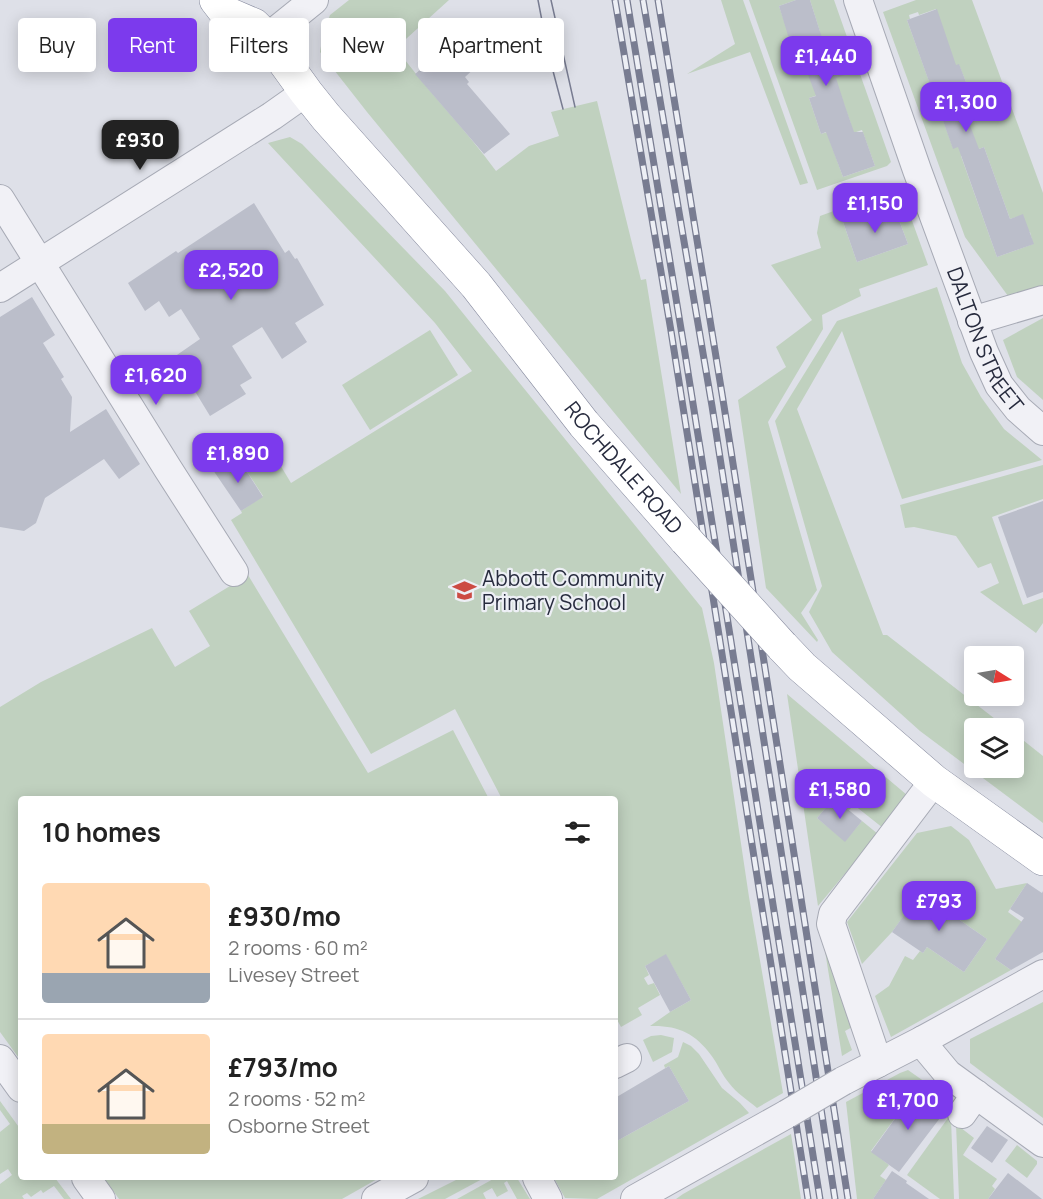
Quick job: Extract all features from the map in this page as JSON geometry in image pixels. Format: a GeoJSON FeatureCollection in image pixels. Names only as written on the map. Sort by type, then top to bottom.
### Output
{"type":"FeatureCollection","features":[{"type":"Feature","properties":{"kind":"highway"},"geometry":{"type":"LineString","coordinates":[[216,0],[226,13],[245,18]]}},
{"type":"Feature","properties":{"kind":"highway","name":"ROCHDALE ROAD"},"geometry":{"type":"LineString","coordinates":[[292,72],[306,92],[371,169],[476,285],[584,424],[802,667],[934,781],[1043,859]]}},
{"type":"Feature","properties":{"kind":"street"},"geometry":{"type":"LineString","coordinates":[[265,18],[314,0]]}},
{"type":"Feature","properties":{"kind":"street","name":"DALTON STREET"},"geometry":{"type":"LineString","coordinates":[[858,0],[972,321],[999,385],[1018,409],[1043,431]]}},
{"type":"Feature","properties":{"kind":"street"},"geometry":{"type":"LineString","coordinates":[[0,288],[272,116],[306,92]]}},
{"type":"Feature","properties":{"kind":"street"},"geometry":{"type":"LineString","coordinates":[[0,199],[234,572]]}},
{"type":"Feature","properties":{"kind":"street"},"geometry":{"type":"LineString","coordinates":[[972,321],[1043,300]]}},
{"type":"Feature","properties":{"kind":"street"},"geometry":{"type":"LineString","coordinates":[[878,1063],[831,924],[833,914],[934,781]]}},
{"type":"Feature","properties":{"kind":"street"},"geometry":{"type":"LineString","coordinates":[[635,1199],[843,1081],[1043,974]]}},
{"type":"Feature","properties":{"kind":"street"},"geometry":{"type":"LineString","coordinates":[[923,1040],[969,1104],[1043,1143]]}},
{"type":"Feature","properties":{"kind":"street"},"geometry":{"type":"LineString","coordinates":[[0,1059],[18,1084]]}},
{"type":"Feature","properties":{"kind":"street"},"geometry":{"type":"LineString","coordinates":[[87,1180],[101,1199]]}},
{"type":"Feature","properties":{"kind":"street"},"geometry":{"type":"LineString","coordinates":[[376,1199],[410,1180]]}},
{"type":"Feature","properties":{"kind":"street"},"geometry":{"type":"LineString","coordinates":[[538,1180],[548,1199]]}},
{"type":"Feature","properties":{"kind":"green space"},"geometry":{"type":"Polygon","coordinates":[[[349,0],[449,0],[429,18],[418,18],[418,28],[406,39],[406,18],[329,18],[349,0]]]}},
{"type":"Feature","properties":{"kind":"green space"},"geometry":{"type":"Polygon","coordinates":[[[721,0],[743,0],[808,183],[800,185],[750,52],[687,74],[735,44],[721,0]]]}},
{"type":"Feature","properties":{"kind":"green space"},"geometry":{"type":"Polygon","coordinates":[[[749,0],[796,0],[779,6],[791,41],[820,32],[810,0],[834,0],[891,162],[887,166],[817,190],[749,0]],[[832,39],[800,50],[845,75],[832,39]],[[838,88],[809,98],[821,134],[851,124],[838,88]],[[862,130],[830,141],[843,177],[875,166],[862,130]]]}},
{"type":"Feature","properties":{"kind":"green space"},"geometry":{"type":"Polygon","coordinates":[[[916,0],[972,0],[1043,193],[1043,286],[1008,296],[965,237],[883,12],[916,0]],[[936,9],[919,15],[918,12],[909,15],[910,19],[907,20],[953,148],[957,91],[968,87],[959,65],[949,68],[936,9]],[[984,147],[961,156],[997,257],[1033,244],[1030,232],[1026,233],[1023,215],[1010,219],[984,147]]]}},
{"type":"Feature","properties":{"kind":"green space"},"geometry":{"type":"Polygon","coordinates":[[[406,61],[496,171],[529,146],[559,136],[551,112],[597,101],[641,280],[646,279],[681,494],[336,72],[406,72],[406,61]]]}},
{"type":"Feature","properties":{"kind":"green space","name":"Abbott Community Primary School"},"geometry":{"type":"Polygon","coordinates":[[[290,137],[302,144],[445,291],[702,608],[714,663],[749,897],[783,1093],[757,1108],[732,1087],[699,1041],[677,1029],[650,1026],[691,1000],[666,955],[645,966],[649,975],[644,978],[648,985],[654,983],[660,995],[638,1008],[642,1015],[621,1027],[618,1022],[618,796],[500,796],[455,709],[371,754],[231,520],[263,496],[242,464],[236,468],[230,460],[213,470],[210,465],[261,433],[291,483],[472,371],[435,323],[268,143],[290,137]]]}},
{"type":"Feature","properties":{"kind":"green space"},"geometry":{"type":"Polygon","coordinates":[[[894,189],[902,193],[928,265],[859,289],[861,296],[822,315],[823,329],[768,422],[817,590],[801,613],[818,640],[817,642],[766,588],[738,400],[786,367],[776,347],[812,320],[771,265],[821,248],[817,233],[820,216],[894,189]],[[883,209],[843,222],[857,262],[908,244],[896,212],[885,216],[883,209]]]}},
{"type":"Feature","properties":{"kind":"green space"},"geometry":{"type":"Polygon","coordinates":[[[937,287],[962,363],[981,397],[1004,429],[1042,460],[902,499],[842,331],[797,409],[883,635],[887,635],[964,695],[964,706],[978,706],[994,718],[964,718],[964,764],[920,731],[832,652],[809,612],[822,586],[775,421],[837,321],[937,287]]]}},
{"type":"Feature","properties":{"kind":"green space"},"geometry":{"type":"Polygon","coordinates":[[[1043,318],[1043,400],[1017,377],[1003,340],[1043,318]]]}},
{"type":"Feature","properties":{"kind":"green space"},"geometry":{"type":"Polygon","coordinates":[[[430,330],[458,375],[370,430],[342,385],[430,330]]]}},
{"type":"Feature","properties":{"kind":"green space"},"geometry":{"type":"Polygon","coordinates":[[[1043,465],[1043,499],[992,517],[1023,605],[1043,598],[1043,623],[1036,633],[980,592],[999,583],[991,563],[978,568],[956,536],[914,527],[905,528],[900,505],[1043,465]]]}},
{"type":"Feature","properties":{"kind":"green space"},"geometry":{"type":"Polygon","coordinates":[[[248,575],[368,773],[453,730],[487,796],[18,796],[18,1057],[0,1032],[0,707],[41,682],[152,628],[175,667],[210,646],[189,611],[248,575]]]}},
{"type":"Feature","properties":{"kind":"green space"},"geometry":{"type":"Polygon","coordinates":[[[787,694],[907,795],[883,828],[854,805],[849,810],[834,798],[817,818],[845,841],[862,821],[878,834],[818,906],[787,694]]]}},
{"type":"Feature","properties":{"kind":"green space"},"geometry":{"type":"Polygon","coordinates":[[[1024,741],[1043,756],[1043,823],[983,778],[1024,778],[1024,741]]]}},
{"type":"Feature","properties":{"kind":"green space"},"geometry":{"type":"Polygon","coordinates":[[[951,826],[969,840],[996,889],[1027,883],[1008,912],[1022,922],[995,959],[1011,970],[891,1037],[875,996],[889,986],[905,956],[913,960],[920,951],[923,953],[927,947],[964,972],[987,939],[941,907],[943,904],[923,890],[892,932],[862,964],[847,922],[917,833],[951,826]]]}},
{"type":"Feature","properties":{"kind":"green space"},"geometry":{"type":"Polygon","coordinates":[[[825,951],[856,1025],[845,1031],[852,1050],[842,1056],[825,951]]]}},
{"type":"Feature","properties":{"kind":"green space"},"geometry":{"type":"Polygon","coordinates":[[[1043,1002],[1043,1118],[970,1063],[970,1039],[1043,1002]]]}},
{"type":"Feature","properties":{"kind":"green space"},"geometry":{"type":"Polygon","coordinates":[[[661,1035],[674,1038],[672,1052],[653,1062],[643,1040],[661,1035]]]}},
{"type":"Feature","properties":{"kind":"green space"},"geometry":{"type":"Polygon","coordinates":[[[683,1042],[691,1046],[722,1088],[749,1113],[597,1199],[565,1198],[555,1180],[618,1180],[618,1140],[689,1101],[669,1066],[665,1068],[664,1065],[678,1057],[683,1042]]]}},
{"type":"Feature","properties":{"kind":"green space"},"geometry":{"type":"Polygon","coordinates":[[[908,1070],[952,1101],[946,1109],[917,1088],[871,1151],[889,1165],[880,1176],[886,1180],[873,1199],[857,1199],[846,1102],[908,1070]]]}},
{"type":"Feature","properties":{"kind":"green space"},"geometry":{"type":"Polygon","coordinates":[[[0,1101],[18,1126],[18,1180],[57,1180],[71,1199],[64,1199],[54,1186],[43,1193],[41,1190],[31,1197],[27,1193],[22,1196],[24,1199],[0,1199],[0,1184],[12,1175],[8,1169],[0,1174],[0,1132],[10,1124],[0,1110],[0,1101]]]}},
{"type":"Feature","properties":{"kind":"green space"},"geometry":{"type":"Polygon","coordinates":[[[948,1118],[951,1119],[954,1199],[940,1199],[907,1175],[948,1118]]]}},
{"type":"Feature","properties":{"kind":"green space"},"geometry":{"type":"Polygon","coordinates":[[[956,1124],[974,1138],[963,1155],[997,1179],[992,1186],[995,1189],[988,1199],[959,1199],[956,1124]]]}},
{"type":"Feature","properties":{"kind":"green space"},"geometry":{"type":"Polygon","coordinates":[[[791,1134],[801,1199],[676,1199],[683,1194],[791,1134]]]}},
{"type":"Feature","properties":{"kind":"green space"},"geometry":{"type":"Polygon","coordinates":[[[1017,1145],[1037,1161],[1027,1178],[1005,1161],[1017,1145]]]}},
{"type":"Feature","properties":{"kind":"green space"},"geometry":{"type":"Polygon","coordinates":[[[105,1180],[375,1180],[342,1199],[119,1199],[105,1180]]]}},
{"type":"Feature","properties":{"kind":"green space"},"geometry":{"type":"Polygon","coordinates":[[[456,1180],[480,1180],[445,1199],[418,1199],[456,1180]]]}},
{"type":"Feature","properties":{"kind":"green space"},"geometry":{"type":"Polygon","coordinates":[[[491,1180],[518,1180],[530,1199],[517,1199],[507,1181],[504,1183],[508,1191],[497,1197],[492,1188],[483,1193],[486,1199],[457,1199],[491,1180]]]}},
{"type":"Feature","properties":{"kind":"building"},"geometry":{"type":"Polygon","coordinates":[[[796,0],[810,0],[823,41],[832,39],[845,75],[836,78],[845,106],[854,132],[863,132],[875,166],[843,177],[826,132],[821,134],[809,98],[816,96],[795,40],[790,42],[779,6],[796,0]]]}},
{"type":"Feature","properties":{"kind":"building"},"geometry":{"type":"Polygon","coordinates":[[[937,9],[956,65],[959,64],[968,87],[957,91],[979,149],[984,147],[1010,219],[1023,214],[1034,244],[997,257],[958,147],[953,149],[907,20],[937,9]]]}},
{"type":"Feature","properties":{"kind":"building"},"geometry":{"type":"Polygon","coordinates":[[[418,72],[470,72],[465,77],[469,82],[467,84],[510,134],[484,154],[415,74],[418,72]]]}},
{"type":"Feature","properties":{"kind":"building"},"geometry":{"type":"Polygon","coordinates":[[[254,203],[285,253],[289,250],[295,259],[297,258],[324,305],[295,323],[307,342],[282,359],[262,327],[232,346],[252,378],[240,385],[246,394],[210,416],[174,357],[200,339],[181,309],[169,317],[159,301],[145,311],[128,283],[254,203]]]}},
{"type":"Feature","properties":{"kind":"building"},"geometry":{"type":"Polygon","coordinates":[[[883,208],[885,216],[896,212],[908,244],[857,262],[843,222],[883,208]]]}},
{"type":"Feature","properties":{"kind":"building"},"geometry":{"type":"Polygon","coordinates":[[[32,297],[55,335],[43,343],[64,377],[61,379],[72,397],[70,432],[106,409],[140,464],[119,479],[104,459],[45,498],[36,523],[24,531],[0,527],[0,317],[32,297]]]}},
{"type":"Feature","properties":{"kind":"building"},"geometry":{"type":"Polygon","coordinates":[[[230,459],[236,468],[242,464],[263,497],[241,511],[213,470],[230,459]]]}},
{"type":"Feature","properties":{"kind":"building"},"geometry":{"type":"Polygon","coordinates":[[[1043,501],[1043,592],[1027,598],[998,517],[1043,501]]]}},
{"type":"Feature","properties":{"kind":"building"},"geometry":{"type":"Polygon","coordinates":[[[834,798],[862,821],[845,842],[817,818],[834,798]]]}},
{"type":"Feature","properties":{"kind":"building"},"geometry":{"type":"Polygon","coordinates":[[[1027,883],[1042,893],[1043,891],[1043,952],[1011,970],[995,959],[1024,918],[1010,909],[1027,883]]]}},
{"type":"Feature","properties":{"kind":"building"},"geometry":{"type":"Polygon","coordinates":[[[922,890],[943,904],[941,907],[987,939],[964,972],[927,947],[923,953],[892,932],[922,890]]]}},
{"type":"Feature","properties":{"kind":"building"},"geometry":{"type":"Polygon","coordinates":[[[666,954],[691,1000],[670,1012],[645,966],[666,954]]]}},
{"type":"Feature","properties":{"kind":"building"},"geometry":{"type":"Polygon","coordinates":[[[669,1066],[689,1101],[618,1140],[618,1096],[669,1066]]]}},
{"type":"Feature","properties":{"kind":"building"},"geometry":{"type":"Polygon","coordinates":[[[917,1088],[936,1101],[932,1106],[943,1114],[899,1172],[871,1152],[917,1088]]]}},
{"type":"Feature","properties":{"kind":"building"},"geometry":{"type":"Polygon","coordinates":[[[987,1126],[1008,1140],[992,1163],[971,1148],[987,1126]]]}},
{"type":"Feature","properties":{"kind":"building"},"geometry":{"type":"Polygon","coordinates":[[[892,1171],[907,1181],[906,1183],[929,1199],[873,1199],[892,1171]]]}},
{"type":"Feature","properties":{"kind":"building"},"geometry":{"type":"Polygon","coordinates":[[[1008,1173],[1042,1199],[988,1199],[1008,1173]]]}},
{"type":"Feature","properties":{"kind":"tram line"},"geometry":{"type":"LineString","coordinates":[[538,0],[548,52],[563,109]]}},
{"type":"Feature","properties":{"kind":"tram line"},"geometry":{"type":"LineString","coordinates":[[551,0],[575,107]]}},
{"type":"Feature","properties":{"kind":"railway"},"geometry":{"type":"LineString","coordinates":[[615,0],[671,331],[808,1199]]}},
{"type":"Feature","properties":{"kind":"railway"},"geometry":{"type":"LineString","coordinates":[[627,0],[820,1199]]}},
{"type":"Feature","properties":{"kind":"railway"},"geometry":{"type":"LineString","coordinates":[[643,0],[712,406],[835,1199]]}},
{"type":"Feature","properties":{"kind":"railway"},"geometry":{"type":"LineString","coordinates":[[658,0],[848,1199]]}},
{"type":"Feature","properties":{"kind":"place","name":"Abbott Community Primary School"},"geometry":{"type":"Point","coordinates":[464,591]}}]}
